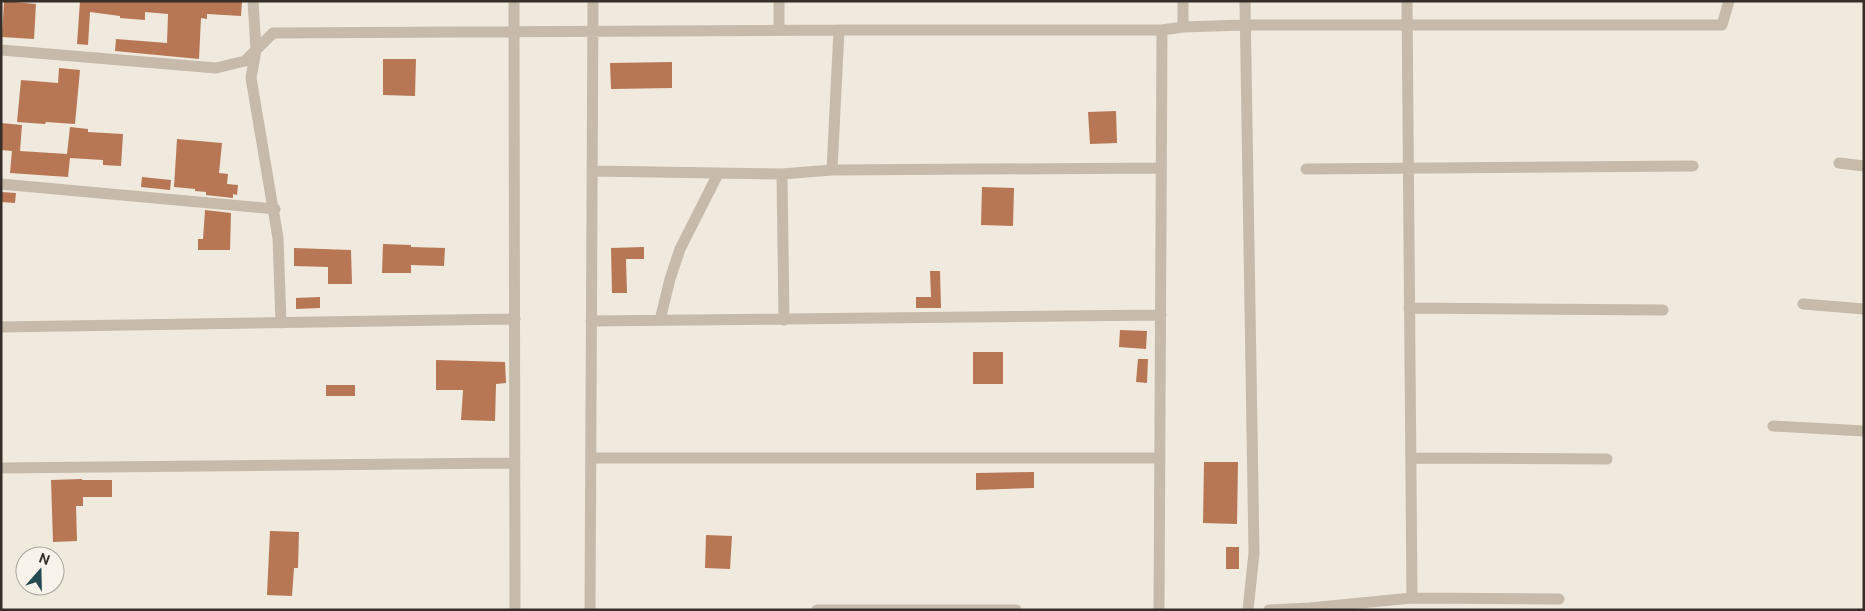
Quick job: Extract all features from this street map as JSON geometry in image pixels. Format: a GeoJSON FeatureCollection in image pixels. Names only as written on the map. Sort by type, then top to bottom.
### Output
{"type":"FeatureCollection","features":[{"type":"Feature","properties":{"kind":"street"},"geometry":{"type":"LineString","coordinates":[[253,1],[256,50],[251,78],[275,209],[281,323]]}},
{"type":"Feature","properties":{"kind":"street"},"geometry":{"type":"LineString","coordinates":[[514,1],[515,610]]}},
{"type":"Feature","properties":{"kind":"street"},"geometry":{"type":"LineString","coordinates":[[590,610],[593,1]]}},
{"type":"Feature","properties":{"kind":"street"},"geometry":{"type":"LineString","coordinates":[[778,1],[779,30]]}},
{"type":"Feature","properties":{"kind":"street"},"geometry":{"type":"LineString","coordinates":[[1182,27],[1183,1]]}},
{"type":"Feature","properties":{"kind":"street"},"geometry":{"type":"LineString","coordinates":[[1244,1],[1254,553],[1248,610]]}},
{"type":"Feature","properties":{"kind":"street"},"geometry":{"type":"LineString","coordinates":[[1406,1],[1412,598]]}},
{"type":"Feature","properties":{"kind":"street"},"geometry":{"type":"LineString","coordinates":[[1,50],[216,68],[245,61],[273,33],[592,30],[1162,30],[1182,27],[1244,25],[1722,25],[1729,1]]}},
{"type":"Feature","properties":{"kind":"street"},"geometry":{"type":"LineString","coordinates":[[832,170],[839,30]]}},
{"type":"Feature","properties":{"kind":"street"},"geometry":{"type":"LineString","coordinates":[[1159,610],[1162,30]]}},
{"type":"Feature","properties":{"kind":"street"},"geometry":{"type":"LineString","coordinates":[[1839,163],[1864,166]]}},
{"type":"Feature","properties":{"kind":"street"},"geometry":{"type":"LineString","coordinates":[[1306,169],[1693,166]]}},
{"type":"Feature","properties":{"kind":"street"},"geometry":{"type":"LineString","coordinates":[[592,171],[782,174],[832,170],[1160,168]]}},
{"type":"Feature","properties":{"kind":"street"},"geometry":{"type":"LineString","coordinates":[[660,320],[680,249],[718,174]]}},
{"type":"Feature","properties":{"kind":"street"},"geometry":{"type":"LineString","coordinates":[[782,174],[784,320]]}},
{"type":"Feature","properties":{"kind":"street"},"geometry":{"type":"LineString","coordinates":[[1,184],[275,209]]}},
{"type":"Feature","properties":{"kind":"street"},"geometry":{"type":"LineString","coordinates":[[1803,304],[1864,309]]}},
{"type":"Feature","properties":{"kind":"street"},"geometry":{"type":"LineString","coordinates":[[1409,308],[1663,310]]}},
{"type":"Feature","properties":{"kind":"street"},"geometry":{"type":"LineString","coordinates":[[591,322],[1160,315]]}},
{"type":"Feature","properties":{"kind":"street"},"geometry":{"type":"LineString","coordinates":[[1,327],[515,318]]}},
{"type":"Feature","properties":{"kind":"street"},"geometry":{"type":"LineString","coordinates":[[1773,426],[1864,431]]}},
{"type":"Feature","properties":{"kind":"street"},"geometry":{"type":"LineString","coordinates":[[591,458],[1160,458]]}},
{"type":"Feature","properties":{"kind":"street"},"geometry":{"type":"LineString","coordinates":[[1411,458],[1607,459]]}},
{"type":"Feature","properties":{"kind":"street"},"geometry":{"type":"LineString","coordinates":[[1,468],[515,463]]}},
{"type":"Feature","properties":{"kind":"street"},"geometry":{"type":"LineString","coordinates":[[1270,610],[1412,598],[1559,599]]}},
{"type":"Feature","properties":{"kind":"street"},"geometry":{"type":"LineString","coordinates":[[817,610],[1016,610]]}},
{"type":"Feature","properties":{"kind":"building"},"geometry":{"type":"Polygon","coordinates":[[[4,1],[36,4],[34,39],[2,37],[4,1]]]}},
{"type":"Feature","properties":{"kind":"building"},"geometry":{"type":"Polygon","coordinates":[[[80,1],[242,1],[241,16],[207,14],[207,19],[201,18],[199,59],[115,51],[116,39],[167,43],[168,14],[145,12],[145,20],[120,18],[120,16],[90,12],[88,45],[77,44],[80,1]]]}},
{"type":"Feature","properties":{"kind":"building"},"geometry":{"type":"Polygon","coordinates":[[[383,59],[416,59],[415,96],[383,95],[383,59]]]}},
{"type":"Feature","properties":{"kind":"building"},"geometry":{"type":"Polygon","coordinates":[[[672,62],[672,88],[611,89],[610,63],[672,62]]]}},
{"type":"Feature","properties":{"kind":"building"},"geometry":{"type":"Polygon","coordinates":[[[59,68],[80,70],[75,124],[17,122],[21,80],[58,83],[59,68]]]}},
{"type":"Feature","properties":{"kind":"building"},"geometry":{"type":"Polygon","coordinates":[[[1116,111],[1117,143],[1090,144],[1088,112],[1116,111]]]}},
{"type":"Feature","properties":{"kind":"building"},"geometry":{"type":"Polygon","coordinates":[[[1,123],[22,125],[20,151],[67,154],[70,127],[88,129],[88,132],[123,134],[121,166],[103,165],[103,160],[70,158],[68,177],[10,173],[12,151],[1,150],[1,123]]]}},
{"type":"Feature","properties":{"kind":"building"},"geometry":{"type":"Polygon","coordinates":[[[177,139],[222,143],[219,173],[228,174],[227,184],[238,185],[237,195],[233,194],[233,198],[206,195],[206,192],[195,191],[195,189],[174,187],[177,139]]]}},
{"type":"Feature","properties":{"kind":"building"},"geometry":{"type":"Polygon","coordinates":[[[142,177],[171,180],[170,190],[141,187],[142,177]]]}},
{"type":"Feature","properties":{"kind":"building"},"geometry":{"type":"Polygon","coordinates":[[[982,187],[1014,188],[1013,226],[981,225],[982,187]]]}},
{"type":"Feature","properties":{"kind":"building"},"geometry":{"type":"Polygon","coordinates":[[[1,192],[16,193],[15,203],[1,202],[1,192]]]}},
{"type":"Feature","properties":{"kind":"building"},"geometry":{"type":"Polygon","coordinates":[[[205,210],[231,213],[230,250],[198,250],[198,239],[203,239],[205,210]]]}},
{"type":"Feature","properties":{"kind":"building"},"geometry":{"type":"Polygon","coordinates":[[[383,244],[445,248],[444,266],[411,265],[411,273],[382,273],[383,244]]]}},
{"type":"Feature","properties":{"kind":"building"},"geometry":{"type":"Polygon","coordinates":[[[644,247],[644,259],[626,259],[627,293],[612,293],[611,248],[644,247]]]}},
{"type":"Feature","properties":{"kind":"building"},"geometry":{"type":"Polygon","coordinates":[[[294,248],[351,250],[352,284],[328,284],[328,267],[294,266],[294,248]]]}},
{"type":"Feature","properties":{"kind":"building"},"geometry":{"type":"Polygon","coordinates":[[[930,271],[940,271],[941,308],[916,308],[916,297],[931,297],[930,271]]]}},
{"type":"Feature","properties":{"kind":"building"},"geometry":{"type":"Polygon","coordinates":[[[320,297],[320,308],[296,309],[296,298],[320,297]]]}},
{"type":"Feature","properties":{"kind":"building"},"geometry":{"type":"Polygon","coordinates":[[[1120,330],[1147,331],[1146,349],[1119,347],[1120,330]]]}},
{"type":"Feature","properties":{"kind":"building"},"geometry":{"type":"Polygon","coordinates":[[[973,352],[1003,352],[1003,384],[973,384],[973,352]]]}},
{"type":"Feature","properties":{"kind":"building"},"geometry":{"type":"Polygon","coordinates":[[[1138,359],[1148,359],[1147,383],[1136,382],[1138,359]]]}},
{"type":"Feature","properties":{"kind":"building"},"geometry":{"type":"Polygon","coordinates":[[[436,360],[505,362],[506,383],[496,384],[495,421],[461,420],[463,390],[436,390],[436,360]]]}},
{"type":"Feature","properties":{"kind":"building"},"geometry":{"type":"Polygon","coordinates":[[[326,385],[355,385],[355,396],[326,396],[326,385]]]}},
{"type":"Feature","properties":{"kind":"building"},"geometry":{"type":"Polygon","coordinates":[[[1204,462],[1238,462],[1237,524],[1203,523],[1204,462]]]}},
{"type":"Feature","properties":{"kind":"building"},"geometry":{"type":"Polygon","coordinates":[[[1034,472],[1034,488],[976,490],[976,473],[1034,472]]]}},
{"type":"Feature","properties":{"kind":"building"},"geometry":{"type":"Polygon","coordinates":[[[51,480],[112,480],[112,497],[83,497],[83,506],[76,506],[77,541],[53,542],[51,480]]]}},
{"type":"Feature","properties":{"kind":"building"},"geometry":{"type":"Polygon","coordinates":[[[270,531],[299,532],[298,568],[294,568],[292,596],[267,595],[270,531]]]}},
{"type":"Feature","properties":{"kind":"building"},"geometry":{"type":"Polygon","coordinates":[[[706,535],[732,536],[730,569],[705,568],[706,535]]]}},
{"type":"Feature","properties":{"kind":"building"},"geometry":{"type":"Polygon","coordinates":[[[1226,547],[1239,547],[1239,569],[1226,569],[1226,547]]]}}]}
